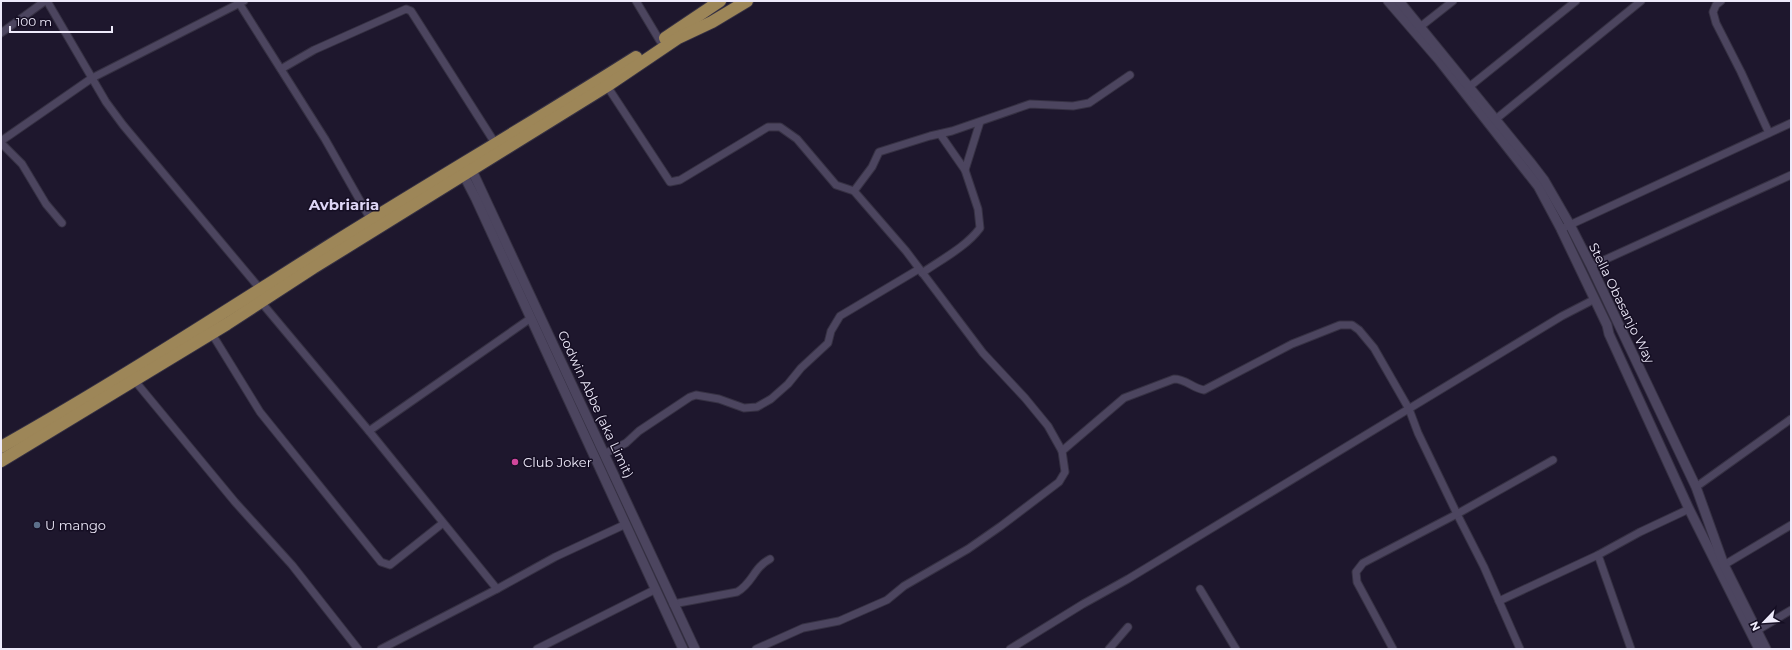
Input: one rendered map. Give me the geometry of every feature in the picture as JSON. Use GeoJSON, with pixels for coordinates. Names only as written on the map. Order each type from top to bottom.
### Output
{"type":"FeatureCollection","features":[{"type":"Feature","properties":{"kind":"highway"},"geometry":{"type":"LineString","coordinates":[[1,447],[261,296],[313,268],[465,167],[495,143],[532,122],[720,1]]}},
{"type":"Feature","properties":{"kind":"highway"},"geometry":{"type":"LineString","coordinates":[[1,461],[85,409],[135,381],[212,334],[261,296],[371,220],[607,86],[678,38],[712,22],[747,1]]}},
{"type":"Feature","properties":{"kind":"street"},"geometry":{"type":"LineString","coordinates":[[1,33],[46,1],[106,102],[123,125],[370,431],[442,523],[497,589]]}},
{"type":"Feature","properties":{"kind":"street"},"geometry":{"type":"LineString","coordinates":[[636,1],[660,41]]}},
{"type":"Feature","properties":{"kind":"street"},"geometry":{"type":"LineString","coordinates":[[1388,1],[1438,60],[1538,186],[1561,229],[1594,299],[1689,509],[1759,649]]}},
{"type":"Feature","properties":{"kind":"street"},"geometry":{"type":"LineString","coordinates":[[1420,26],[1453,1]]}},
{"type":"Feature","properties":{"kind":"street"},"geometry":{"type":"LineString","coordinates":[[1469,87],[1576,1]]}},
{"type":"Feature","properties":{"kind":"street"},"geometry":{"type":"LineString","coordinates":[[1496,120],[1641,1]]}},
{"type":"Feature","properties":{"kind":"street"},"geometry":{"type":"LineString","coordinates":[[1721,1],[1716,5],[1713,12],[1716,23],[1741,72],[1769,133]]}},
{"type":"Feature","properties":{"kind":"street"},"geometry":{"type":"LineString","coordinates":[[62,223],[46,204],[22,164],[1,142],[92,78],[241,2],[298,98],[325,139],[371,220]]}},
{"type":"Feature","properties":{"kind":"street","name":"Stella Obasanjo Way"},"geometry":{"type":"LineString","coordinates":[[1404,3],[1420,26],[1544,180],[1570,225],[1696,487],[1724,565],[1758,630],[1766,649]]}},
{"type":"Feature","properties":{"kind":"street"},"geometry":{"type":"LineString","coordinates":[[281,69],[314,50],[406,9],[411,11],[495,143]]}},
{"type":"Feature","properties":{"kind":"street"},"geometry":{"type":"LineString","coordinates":[[854,191],[872,167],[879,152],[980,122],[1030,104],[1073,106],[1089,103],[1130,75]]}},
{"type":"Feature","properties":{"kind":"street"},"geometry":{"type":"LineString","coordinates":[[607,86],[670,182],[680,180],[768,127],[780,127],[798,139],[836,185],[854,191],[921,271],[983,353],[1025,398],[1048,426],[1062,451],[1065,472],[1059,482],[968,549],[904,586],[887,600],[839,621],[803,628],[756,649]]}},
{"type":"Feature","properties":{"kind":"street"},"geometry":{"type":"LineString","coordinates":[[965,170],[980,122]]}},
{"type":"Feature","properties":{"kind":"street"},"geometry":{"type":"LineString","coordinates":[[1561,229],[1791,123]]}},
{"type":"Feature","properties":{"kind":"street"},"geometry":{"type":"LineString","coordinates":[[604,454],[626,443],[639,431],[690,397],[696,395],[719,399],[744,408],[757,407],[771,399],[788,384],[801,368],[828,343],[831,331],[840,316],[921,271],[974,237],[980,228],[978,209],[965,170],[940,134]]}},
{"type":"Feature","properties":{"kind":"street","name":"Godwin Abbe (aka Limit)"},"geometry":{"type":"LineString","coordinates":[[465,167],[531,318],[683,649]]}},
{"type":"Feature","properties":{"kind":"street","name":"Godwin Abbe (aka Limit)"},"geometry":{"type":"LineString","coordinates":[[465,167],[483,196],[538,310],[695,649]]}},
{"type":"Feature","properties":{"kind":"street"},"geometry":{"type":"LineString","coordinates":[[1591,266],[1791,175]]}},
{"type":"Feature","properties":{"kind":"street"},"geometry":{"type":"LineString","coordinates":[[1010,649],[1082,604],[1128,579],[1562,316],[1594,299]]}},
{"type":"Feature","properties":{"kind":"street"},"geometry":{"type":"LineString","coordinates":[[370,431],[531,318]]}},
{"type":"Feature","properties":{"kind":"street"},"geometry":{"type":"LineString","coordinates":[[1062,451],[1124,398],[1174,380],[1181,380],[1197,389],[1204,390],[1292,344],[1340,325],[1352,325],[1359,330],[1374,348],[1409,409],[1418,433],[1500,601],[1520,649]]}},
{"type":"Feature","properties":{"kind":"street"},"geometry":{"type":"LineString","coordinates":[[212,334],[260,412],[381,562],[390,565],[442,523]]}},
{"type":"Feature","properties":{"kind":"street"},"geometry":{"type":"LineString","coordinates":[[135,381],[235,502],[292,565],[358,649]]}},
{"type":"Feature","properties":{"kind":"street"},"geometry":{"type":"LineString","coordinates":[[1696,487],[1791,418]]}},
{"type":"Feature","properties":{"kind":"street"},"geometry":{"type":"LineString","coordinates":[[1393,649],[1357,582],[1356,572],[1363,563],[1457,514],[1553,460]]}},
{"type":"Feature","properties":{"kind":"street"},"geometry":{"type":"LineString","coordinates":[[1500,601],[1598,555],[1640,532],[1689,509]]}},
{"type":"Feature","properties":{"kind":"street"},"geometry":{"type":"LineString","coordinates":[[381,649],[555,557],[626,524]]}},
{"type":"Feature","properties":{"kind":"street"},"geometry":{"type":"LineString","coordinates":[[1724,565],[1791,525]]}},
{"type":"Feature","properties":{"kind":"street"},"geometry":{"type":"LineString","coordinates":[[1598,555],[1631,649]]}},
{"type":"Feature","properties":{"kind":"street"},"geometry":{"type":"LineString","coordinates":[[673,604],[737,592],[746,587],[762,563],[770,559]]}},
{"type":"Feature","properties":{"kind":"street"},"geometry":{"type":"LineString","coordinates":[[537,649],[656,589]]}},
{"type":"Feature","properties":{"kind":"street"},"geometry":{"type":"LineString","coordinates":[[1200,589],[1236,649]]}},
{"type":"Feature","properties":{"kind":"street"},"geometry":{"type":"LineString","coordinates":[[1758,630],[1791,610]]}},
{"type":"Feature","properties":{"kind":"street"},"geometry":{"type":"LineString","coordinates":[[1109,649],[1128,627]]}},
{"type":"Feature","properties":{"kind":"place","name":"Club Joker"},"geometry":{"type":"Point","coordinates":[515,462]}},
{"type":"Feature","properties":{"kind":"place","name":"U mango"},"geometry":{"type":"Point","coordinates":[37,525]}},
{"type":"Feature","properties":{"kind":"district","name":"Avbriaria"},"geometry":{"type":"Point","coordinates":[344,204]}}]}
